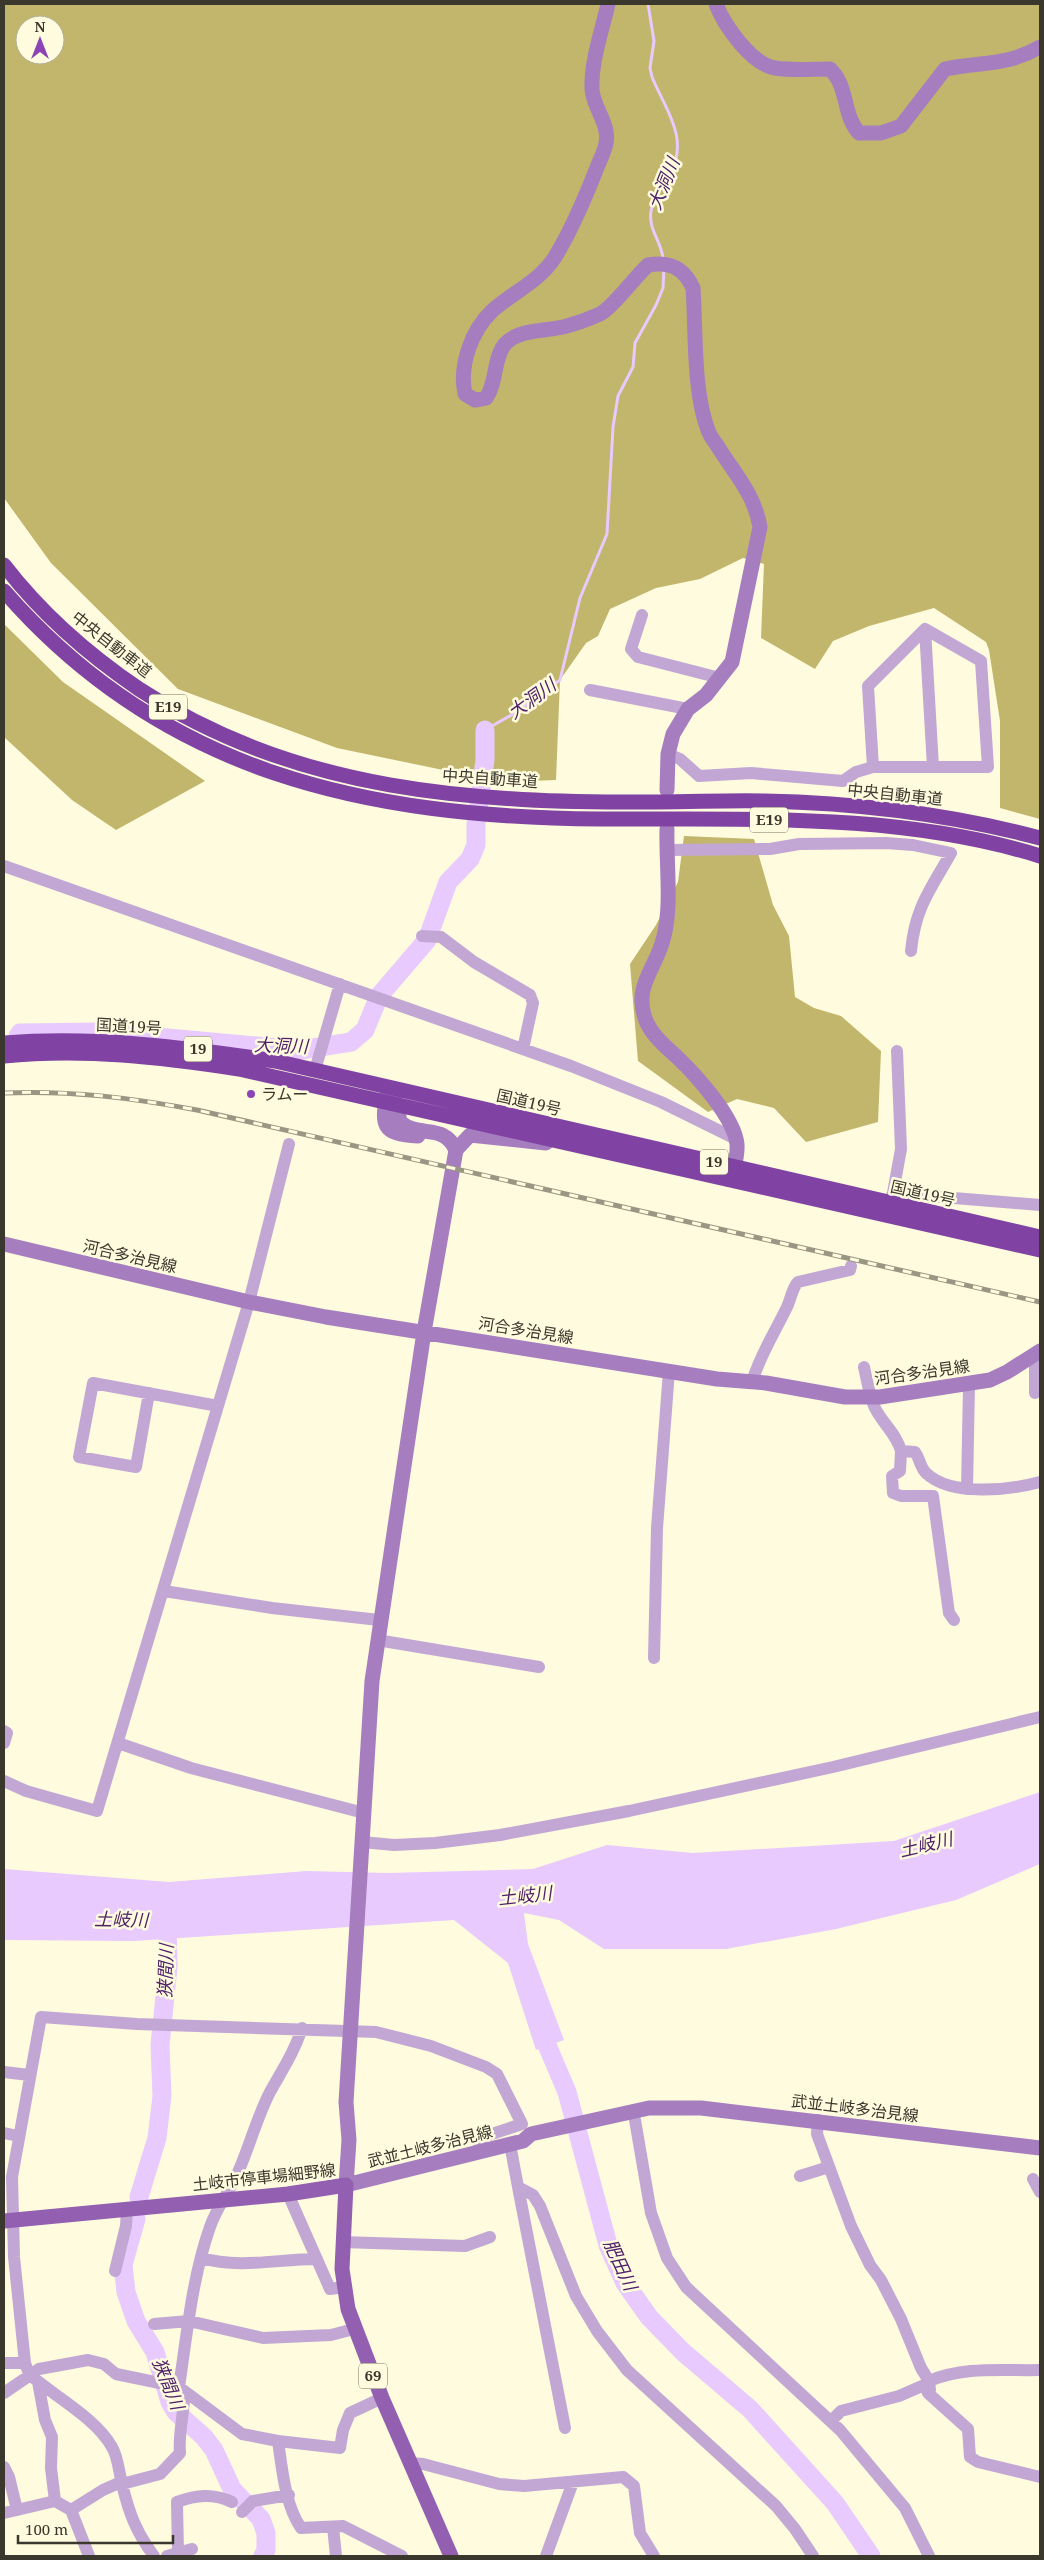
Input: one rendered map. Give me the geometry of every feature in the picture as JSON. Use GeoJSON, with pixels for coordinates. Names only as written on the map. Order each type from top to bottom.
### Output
{"type":"FeatureCollection","features":[{"type":"Feature","properties":{"kind":"highway","name":"中央自動車道"},"geometry":{"type":"LineString","coordinates":[[4,565],[61,627],[123,678],[158,701],[196,723],[238,742],[332,774],[372,783],[456,795],[628,802],[764,801],[872,807],[977,822],[1040,838]]}},
{"type":"Feature","properties":{"kind":"highway","name":"中央自動車道"},"geometry":{"type":"LineString","coordinates":[[4,591],[50,640],[82,668],[127,701],[189,739],[232,758],[328,790],[420,807],[494,814],[597,819],[853,823],[912,829],[971,839],[1040,856]]}},
{"type":"Feature","properties":{"kind":"highway","name":"国道19号"},"geometry":{"type":"LineString","coordinates":[[4,1043],[63,1040],[156,1044],[275,1061],[388,1086],[733,1174]]}},
{"type":"Feature","properties":{"kind":"highway","name":"国道19号"},"geometry":{"type":"LineString","coordinates":[[4,1056],[94,1053],[166,1059],[239,1069],[565,1144],[889,1204],[1040,1238]]}},
{"type":"Feature","properties":{"kind":"highway","name":"国道19号"},"geometry":{"type":"LineString","coordinates":[[889,1204],[1040,1250]]}},
{"type":"Feature","properties":{"kind":"main road","name":"土岐市停車場細野線"},"geometry":{"type":"LineString","coordinates":[[8,2220],[288,2194],[346,2185],[342,2242],[344,2287],[354,2329],[451,2556]]}},
{"type":"Feature","properties":{"kind":"street"},"geometry":{"type":"LineString","coordinates":[[608,4],[592,74],[592,92],[605,128],[606,143],[590,186],[548,268],[492,311],[475,334],[463,372],[463,384],[465,394],[475,400],[486,398],[492,390],[499,358],[505,344],[518,336],[538,330],[564,327],[600,314],[648,264],[675,265],[688,277],[693,288],[699,398],[704,419],[708,432],[750,493],[757,510],[760,527],[732,662],[720,678],[688,709],[673,734],[668,754],[668,790]]}},
{"type":"Feature","properties":{"kind":"street"},"geometry":{"type":"LineString","coordinates":[[716,4],[721,18],[731,32],[761,62],[774,68],[830,69],[843,87],[850,123],[859,134],[868,135],[901,126],[945,69],[994,64],[1020,58],[1040,47]]}},
{"type":"Feature","properties":{"kind":"street"},"geometry":{"type":"LineString","coordinates":[[642,615],[631,649],[638,657],[720,678]]}},
{"type":"Feature","properties":{"kind":"street"},"geometry":{"type":"LineString","coordinates":[[668,754],[680,759],[699,776],[752,773],[843,781],[856,772],[873,767],[988,767],[981,661],[925,629]]}},
{"type":"Feature","properties":{"kind":"street"},"geometry":{"type":"LineString","coordinates":[[925,629],[933,767]]}},
{"type":"Feature","properties":{"kind":"street"},"geometry":{"type":"LineString","coordinates":[[873,767],[868,686],[925,629]]}},
{"type":"Feature","properties":{"kind":"street"},"geometry":{"type":"LineString","coordinates":[[590,690],[688,709]]}},
{"type":"Feature","properties":{"kind":"street"},"geometry":{"type":"LineString","coordinates":[[667,830],[664,936],[645,980],[642,994],[642,1010],[648,1025],[656,1037],[686,1066],[716,1101],[736,1139],[733,1174]]}},
{"type":"Feature","properties":{"kind":"street"},"geometry":{"type":"LineString","coordinates":[[666,850],[770,849],[799,844],[886,843],[913,845],[950,854],[920,907],[913,925],[911,951]]}},
{"type":"Feature","properties":{"kind":"street"},"geometry":{"type":"LineString","coordinates":[[4,866],[523,1049],[660,1102],[736,1139]]}},
{"type":"Feature","properties":{"kind":"street"},"geometry":{"type":"LineString","coordinates":[[428,936],[441,937],[474,962],[530,995],[534,1003],[523,1049]]}},
{"type":"Feature","properties":{"kind":"street"},"geometry":{"type":"LineString","coordinates":[[315,1070],[340,984]]}},
{"type":"Feature","properties":{"kind":"street"},"geometry":{"type":"LineString","coordinates":[[897,1051],[902,1149],[889,1204],[1040,1205]]}},
{"type":"Feature","properties":{"kind":"street"},"geometry":{"type":"LineString","coordinates":[[388,1086],[391,1104],[400,1122],[405,1127],[419,1131],[438,1132],[448,1137],[456,1150]]}},
{"type":"Feature","properties":{"kind":"street"},"geometry":{"type":"LineString","coordinates":[[391,1104],[384,1122],[388,1130],[395,1134],[422,1136],[443,1142],[448,1147],[452,1168]]}},
{"type":"Feature","properties":{"kind":"street"},"geometry":{"type":"LineString","coordinates":[[346,2185],[348,2140],[346,2102],[368,1722],[379,1620],[452,1168],[456,1150],[470,1135],[477,1134],[504,1139],[565,1144]]}},
{"type":"Feature","properties":{"kind":"street"},"geometry":{"type":"LineString","coordinates":[[4,1781],[26,1791],[97,1812],[164,1591],[248,1302],[289,1144]]}},
{"type":"Feature","properties":{"kind":"street","name":"河合多治見線"},"geometry":{"type":"LineString","coordinates":[[4,1244],[248,1302],[669,1371],[845,1397],[871,1397],[968,1385],[990,1380],[1036,1353]]}},
{"type":"Feature","properties":{"kind":"street"},"geometry":{"type":"LineString","coordinates":[[752,1382],[757,1365],[788,1304],[795,1285],[798,1282],[850,1270],[851,1266]]}},
{"type":"Feature","properties":{"kind":"street"},"geometry":{"type":"LineString","coordinates":[[1034,1393],[1036,1353]]}},
{"type":"Feature","properties":{"kind":"street"},"geometry":{"type":"LineString","coordinates":[[864,1367],[871,1397],[885,1426],[899,1444],[901,1451],[900,1471],[892,1476],[893,1493],[900,1496],[933,1496],[949,1613],[954,1620]]}},
{"type":"Feature","properties":{"kind":"street"},"geometry":{"type":"LineString","coordinates":[[654,1658],[657,1528],[669,1371]]}},
{"type":"Feature","properties":{"kind":"street"},"geometry":{"type":"LineString","coordinates":[[149,1393],[136,1467],[79,1457],[93,1383],[149,1393],[218,1406]]}},
{"type":"Feature","properties":{"kind":"street"},"geometry":{"type":"LineString","coordinates":[[967,1489],[968,1385]]}},
{"type":"Feature","properties":{"kind":"street"},"geometry":{"type":"LineString","coordinates":[[901,1451],[916,1452],[924,1471],[929,1475],[967,1489],[1040,1482]]}},
{"type":"Feature","properties":{"kind":"street"},"geometry":{"type":"LineString","coordinates":[[164,1591],[272,1608],[379,1620]]}},
{"type":"Feature","properties":{"kind":"street"},"geometry":{"type":"LineString","coordinates":[[377,1640],[538,1667]]}},
{"type":"Feature","properties":{"kind":"street"},"geometry":{"type":"LineString","coordinates":[[362,1850],[394,1845],[435,1843],[500,1835],[620,1813],[833,1768],[1040,1716]]}},
{"type":"Feature","properties":{"kind":"street"},"geometry":{"type":"LineString","coordinates":[[4,1731],[8,1733],[4,1743]]}},
{"type":"Feature","properties":{"kind":"street"},"geometry":{"type":"LineString","coordinates":[[118,1743],[191,1768],[364,1813]]}},
{"type":"Feature","properties":{"kind":"street"},"geometry":{"type":"LineString","coordinates":[[55,2501],[51,2468],[52,2437],[30,2373],[8,2220],[18,2136],[40,2017],[137,2024],[351,2030],[376,2032],[431,2046],[486,2067],[496,2074],[522,2124],[486,2136],[479,2142],[480,2150]]}},
{"type":"Feature","properties":{"kind":"street"},"geometry":{"type":"LineString","coordinates":[[70,2510],[103,2490],[121,2483],[160,2474],[180,2453],[178,2438],[184,2411],[174,2387],[201,2258],[221,2200],[238,2172],[269,2094],[295,2051],[302,2028]]}},
{"type":"Feature","properties":{"kind":"street"},"geometry":{"type":"LineString","coordinates":[[4,2072],[29,2075]]}},
{"type":"Feature","properties":{"kind":"street","name":"武並土岐多治見線"},"geometry":{"type":"LineString","coordinates":[[346,2185],[480,2150],[629,2118],[649,2108],[715,2108],[1040,2148]]}},
{"type":"Feature","properties":{"kind":"street"},"geometry":{"type":"LineString","coordinates":[[629,2118],[651,2213],[667,2258],[686,2286],[830,2421],[905,2508],[928,2556]]}},
{"type":"Feature","properties":{"kind":"street"},"geometry":{"type":"LineString","coordinates":[[818,2120],[817,2134],[851,2226],[870,2266],[881,2280],[901,2319],[921,2368],[929,2382],[930,2390],[928,2392],[968,2430],[970,2457],[978,2462],[1014,2469],[1040,2477]]}},
{"type":"Feature","properties":{"kind":"street"},"geometry":{"type":"LineString","coordinates":[[4,2133],[18,2136]]}},
{"type":"Feature","properties":{"kind":"street"},"geometry":{"type":"LineString","coordinates":[[524,2141],[518,2187],[565,2428]]}},
{"type":"Feature","properties":{"kind":"street"},"geometry":{"type":"LineString","coordinates":[[800,2176],[828,2167]]}},
{"type":"Feature","properties":{"kind":"street"},"geometry":{"type":"LineString","coordinates":[[1033,2179],[1040,2192]]}},
{"type":"Feature","properties":{"kind":"street"},"geometry":{"type":"LineString","coordinates":[[518,2187],[533,2194],[540,2206],[576,2296],[597,2331],[621,2363],[776,2506],[795,2528],[813,2556]]}},
{"type":"Feature","properties":{"kind":"street"},"geometry":{"type":"LineString","coordinates":[[288,2194],[330,2289],[344,2287]]}},
{"type":"Feature","properties":{"kind":"street"},"geometry":{"type":"LineString","coordinates":[[114,2271],[126,2226],[127,2209]]}},
{"type":"Feature","properties":{"kind":"street"},"geometry":{"type":"LineString","coordinates":[[342,2242],[465,2246],[490,2237]]}},
{"type":"Feature","properties":{"kind":"street"},"geometry":{"type":"LineString","coordinates":[[201,2258],[237,2265],[288,2259],[317,2259]]}},
{"type":"Feature","properties":{"kind":"street"},"geometry":{"type":"LineString","coordinates":[[154,2324],[189,2321],[263,2338],[331,2335],[354,2329]]}},
{"type":"Feature","properties":{"kind":"street"},"geometry":{"type":"LineString","coordinates":[[4,2393],[30,2373],[39,2369],[88,2360],[104,2364],[116,2374],[174,2387],[242,2434],[278,2441],[340,2448],[343,2430],[350,2413],[382,2398]]}},
{"type":"Feature","properties":{"kind":"street"},"geometry":{"type":"LineString","coordinates":[[4,2363],[30,2373],[92,2423],[106,2437],[114,2449],[121,2483],[138,2533],[154,2556]]}},
{"type":"Feature","properties":{"kind":"street"},"geometry":{"type":"LineString","coordinates":[[830,2421],[841,2411],[899,2396],[948,2373],[966,2370],[1040,2370]]}},
{"type":"Feature","properties":{"kind":"street"},"geometry":{"type":"LineString","coordinates":[[278,2441],[288,2494],[296,2522],[301,2528],[343,2526],[402,2556]]}},
{"type":"Feature","properties":{"kind":"street"},"geometry":{"type":"LineString","coordinates":[[410,2463],[424,2464],[499,2484],[524,2486],[613,2476],[623,2477],[630,2480],[636,2497],[640,2533],[654,2556]]}},
{"type":"Feature","properties":{"kind":"street"},"geometry":{"type":"LineString","coordinates":[[4,2466],[9,2477],[17,2510]]}},
{"type":"Feature","properties":{"kind":"street"},"geometry":{"type":"LineString","coordinates":[[546,2556],[573,2482]]}},
{"type":"Feature","properties":{"kind":"street"},"geometry":{"type":"LineString","coordinates":[[242,2512],[253,2501],[288,2494]]}},
{"type":"Feature","properties":{"kind":"street"},"geometry":{"type":"LineString","coordinates":[[192,2549],[172,2555],[177,2502],[194,2496],[219,2496],[232,2502]]}},
{"type":"Feature","properties":{"kind":"street"},"geometry":{"type":"LineString","coordinates":[[4,2514],[55,2501],[70,2510],[89,2556]]}},
{"type":"Feature","properties":{"kind":"street"},"geometry":{"type":"LineString","coordinates":[[333,2527],[336,2556]]}},
{"type":"Feature","properties":{"kind":"shaded area"},"geometry":{"type":"Polygon","coordinates":[[[4,4],[1040,4],[1040,819],[1000,808],[1000,721],[989,650],[986,642],[934,608],[869,626],[833,641],[815,669],[761,638],[764,564],[743,558],[700,579],[656,588],[610,609],[598,636],[586,643],[560,680],[556,780],[501,782],[337,748],[178,689],[51,563],[4,498],[4,4]]]}},
{"type":"Feature","properties":{"kind":"shaded area"},"geometry":{"type":"Polygon","coordinates":[[[4,624],[63,682],[205,781],[116,830],[72,800],[4,737],[4,624]]]}},
{"type":"Feature","properties":{"kind":"shaded area"},"geometry":{"type":"Polygon","coordinates":[[[684,836],[754,839],[773,905],[789,936],[795,997],[814,1008],[841,1016],[881,1051],[878,1122],[806,1142],[774,1108],[737,1099],[708,1112],[638,1061],[630,964],[656,925],[678,882],[684,836]]]}},
{"type":"Feature","properties":{"kind":"water","name":"土岐川"},"geometry":{"type":"Polygon","coordinates":[[[1040,1792],[1040,1864],[956,1900],[836,1929],[726,1949],[604,1949],[559,1920],[524,1913],[528,1944],[564,2040],[536,2050],[508,1963],[454,1920],[134,1941],[4,1940],[4,1869],[169,1882],[306,1871],[388,1873],[533,1869],[607,1845],[693,1853],[894,1841],[1040,1792]]]}},
{"type":"Feature","properties":{"kind":"waterway","name":"大洞川"},"geometry":{"type":"LineString","coordinates":[[648,4],[654,41],[650,68],[677,136],[676,161],[656,196],[651,211],[651,224],[663,259]]}},
{"type":"Feature","properties":{"kind":"waterway","name":"大洞川"},"geometry":{"type":"LineString","coordinates":[[485,730],[515,713],[560,680],[580,598],[607,534],[613,427],[618,396],[633,367],[635,343],[663,288],[664,268]]}},
{"type":"Feature","properties":{"kind":"waterway","name":"大洞川"},"geometry":{"type":"LineString","coordinates":[[18,1036],[20,1033],[102,1032],[301,1050],[351,1042],[365,1030],[379,996],[427,940],[448,882],[470,859],[476,845],[476,824],[485,760],[485,730]]}},
{"type":"Feature","properties":{"kind":"waterway","name":"狭間川"},"geometry":{"type":"LineString","coordinates":[[139,2197],[157,2138],[162,2096],[160,2045],[168,1967],[167,1922]]}},
{"type":"Feature","properties":{"kind":"waterway","name":"肥田川"},"geometry":{"type":"LineString","coordinates":[[538,2024],[567,2092],[608,2245],[625,2283],[649,2317],[683,2352],[750,2409],[835,2503],[871,2556]]}},
{"type":"Feature","properties":{"kind":"waterway","name":"狭間川"},"geometry":{"type":"LineString","coordinates":[[136,2219],[123,2265],[126,2292],[136,2321],[155,2352],[170,2402],[176,2412],[204,2437],[214,2450],[232,2489],[261,2519],[266,2533],[266,2550],[263,2556]]}},
{"type":"Feature","properties":{"kind":"railway"},"geometry":{"type":"LineString","coordinates":[[4,1093],[29,1092],[101,1096],[197,1110],[1040,1302]]}},
{"type":"Feature","properties":{"kind":"place","name":"ラムー"},"geometry":{"type":"Point","coordinates":[251,1094]}}]}
